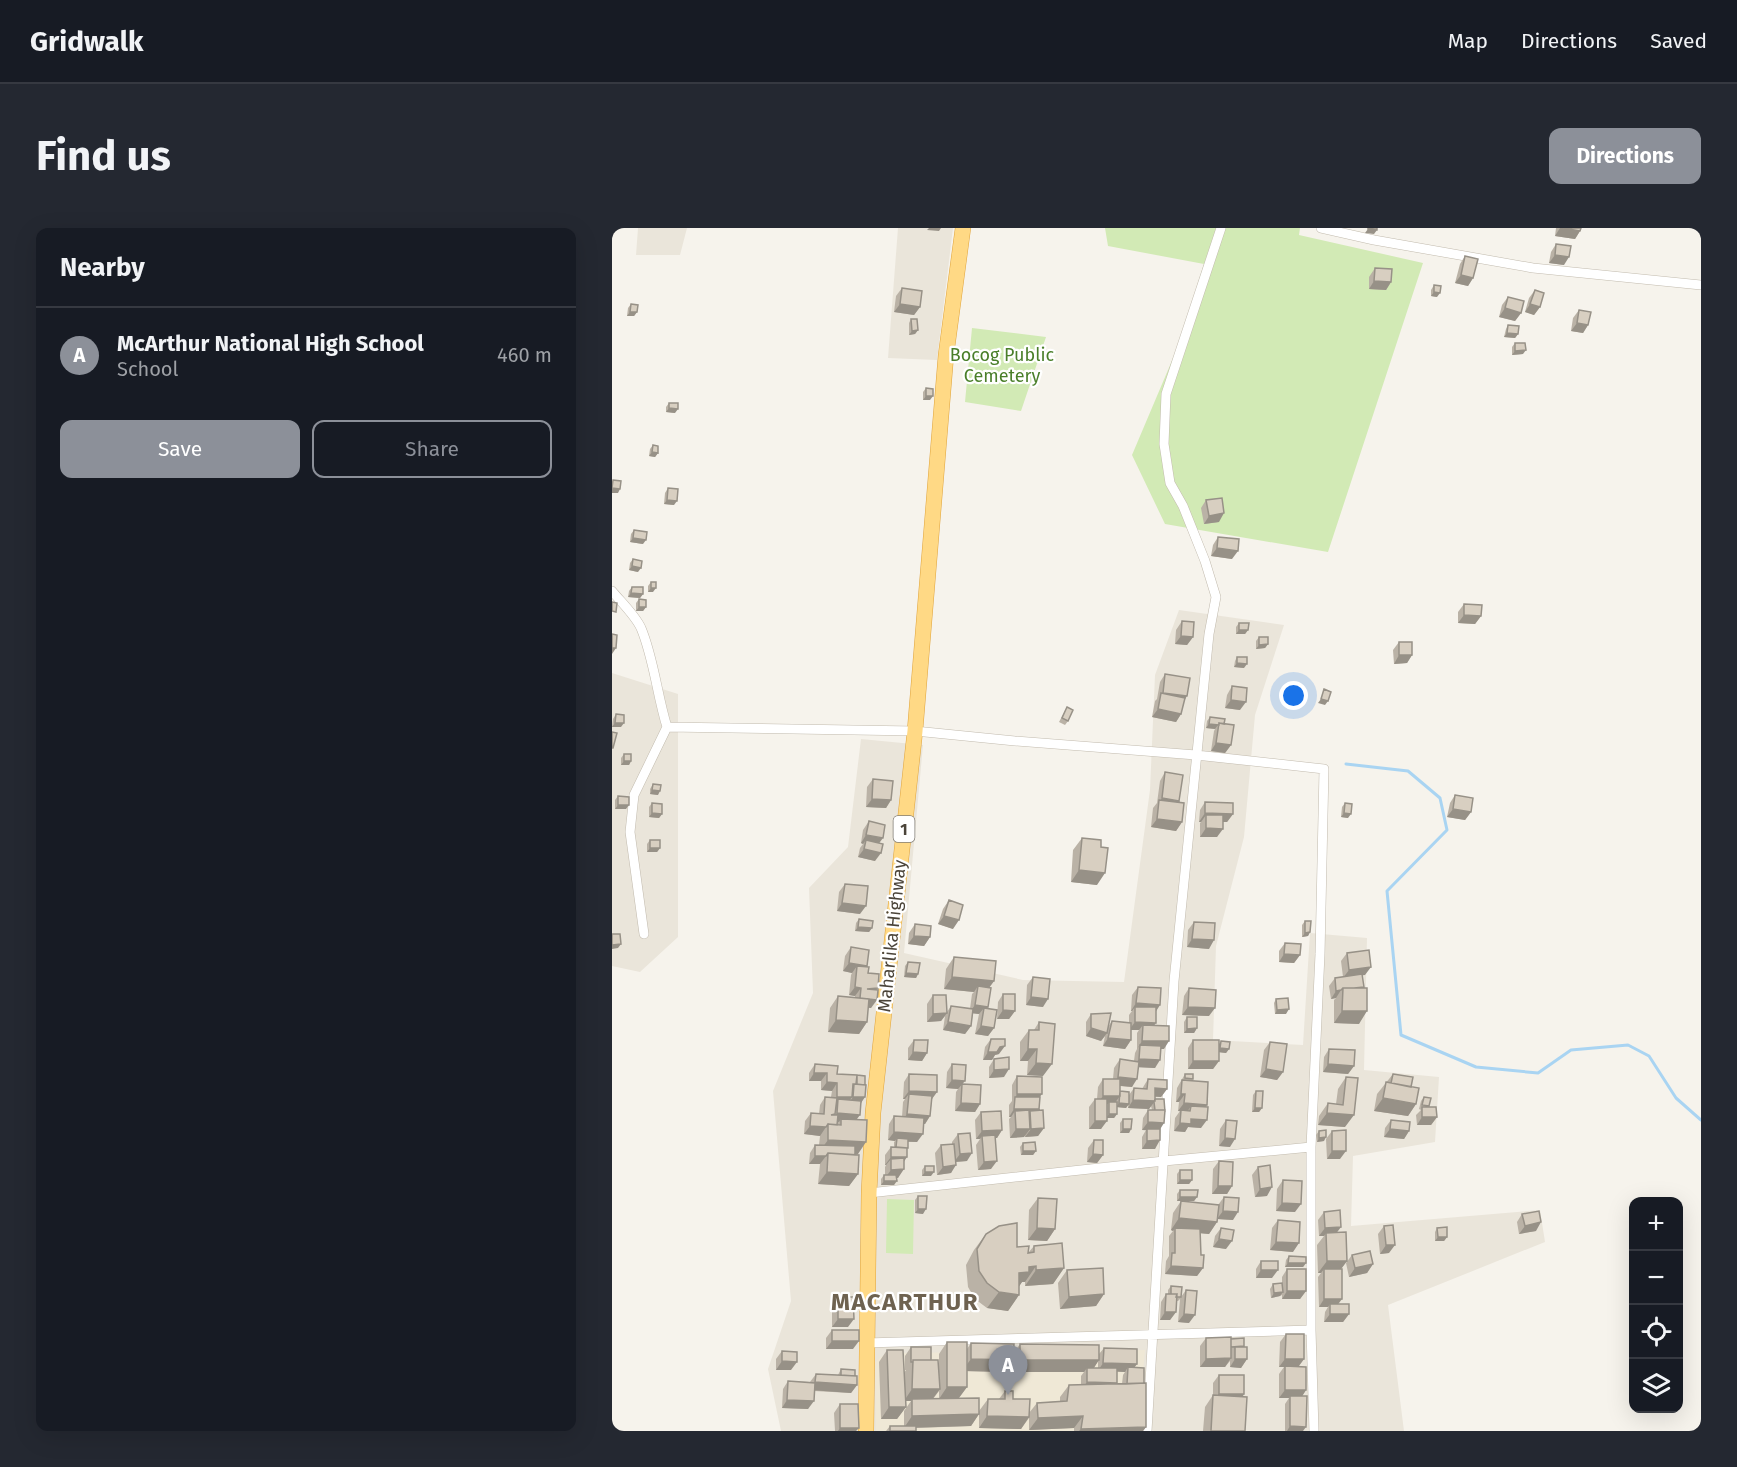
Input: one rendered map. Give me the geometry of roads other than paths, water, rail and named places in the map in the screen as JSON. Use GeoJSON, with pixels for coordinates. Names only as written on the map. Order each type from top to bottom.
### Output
{"type":"FeatureCollection","features":[{"type":"Feature","properties":{"kind":"highway","name":"Maharlika Highway"},"geometry":{"type":"LineString","coordinates":[[866,1431],[869,1193],[873,1113],[915,731],[946,355],[963,228]]}},
{"type":"Feature","properties":{"kind":"street"},"geometry":{"type":"LineString","coordinates":[[1146,1431],[1174,981],[1196,755],[1215,597],[1201,550],[1183,506],[1170,483],[1164,444],[1166,394],[1221,228]]}},
{"type":"Feature","properties":{"kind":"street"},"geometry":{"type":"LineString","coordinates":[[1322,228],[1374,240],[1533,268],[1701,285]]}},
{"type":"Feature","properties":{"kind":"street"},"geometry":{"type":"LineString","coordinates":[[612,591],[640,626],[667,727],[634,795],[630,832],[644,934]]}},
{"type":"Feature","properties":{"kind":"street"},"geometry":{"type":"LineString","coordinates":[[667,727],[915,731],[1196,755],[1324,769],[1320,954],[1311,1147],[1311,1330],[1314,1431]]}},
{"type":"Feature","properties":{"kind":"street"},"geometry":{"type":"LineString","coordinates":[[869,1193],[1311,1147]]}},
{"type":"Feature","properties":{"kind":"street"},"geometry":{"type":"LineString","coordinates":[[866,1342],[1311,1330]]}},
{"type":"Feature","properties":{"kind":"waterway"},"geometry":{"type":"LineString","coordinates":[[1346,764],[1408,771],[1440,798],[1447,830],[1387,891],[1401,1035],[1476,1067],[1538,1073],[1571,1050],[1628,1045],[1649,1056],[1676,1098],[1701,1120]]}},
{"type":"Feature","properties":{"kind":"place","name":"McArthur National High School"},"geometry":{"type":"Point","coordinates":[1008,1395]}},
{"type":"Feature","properties":{"kind":"district","name":"MACARTHUR"},"geometry":{"type":"Point","coordinates":[905,1302]}},
{"type":"Feature","properties":{"kind":"park label","name":"Bocog Public Cemetery"},"geometry":{"type":"Point","coordinates":[1002,365]}}]}
